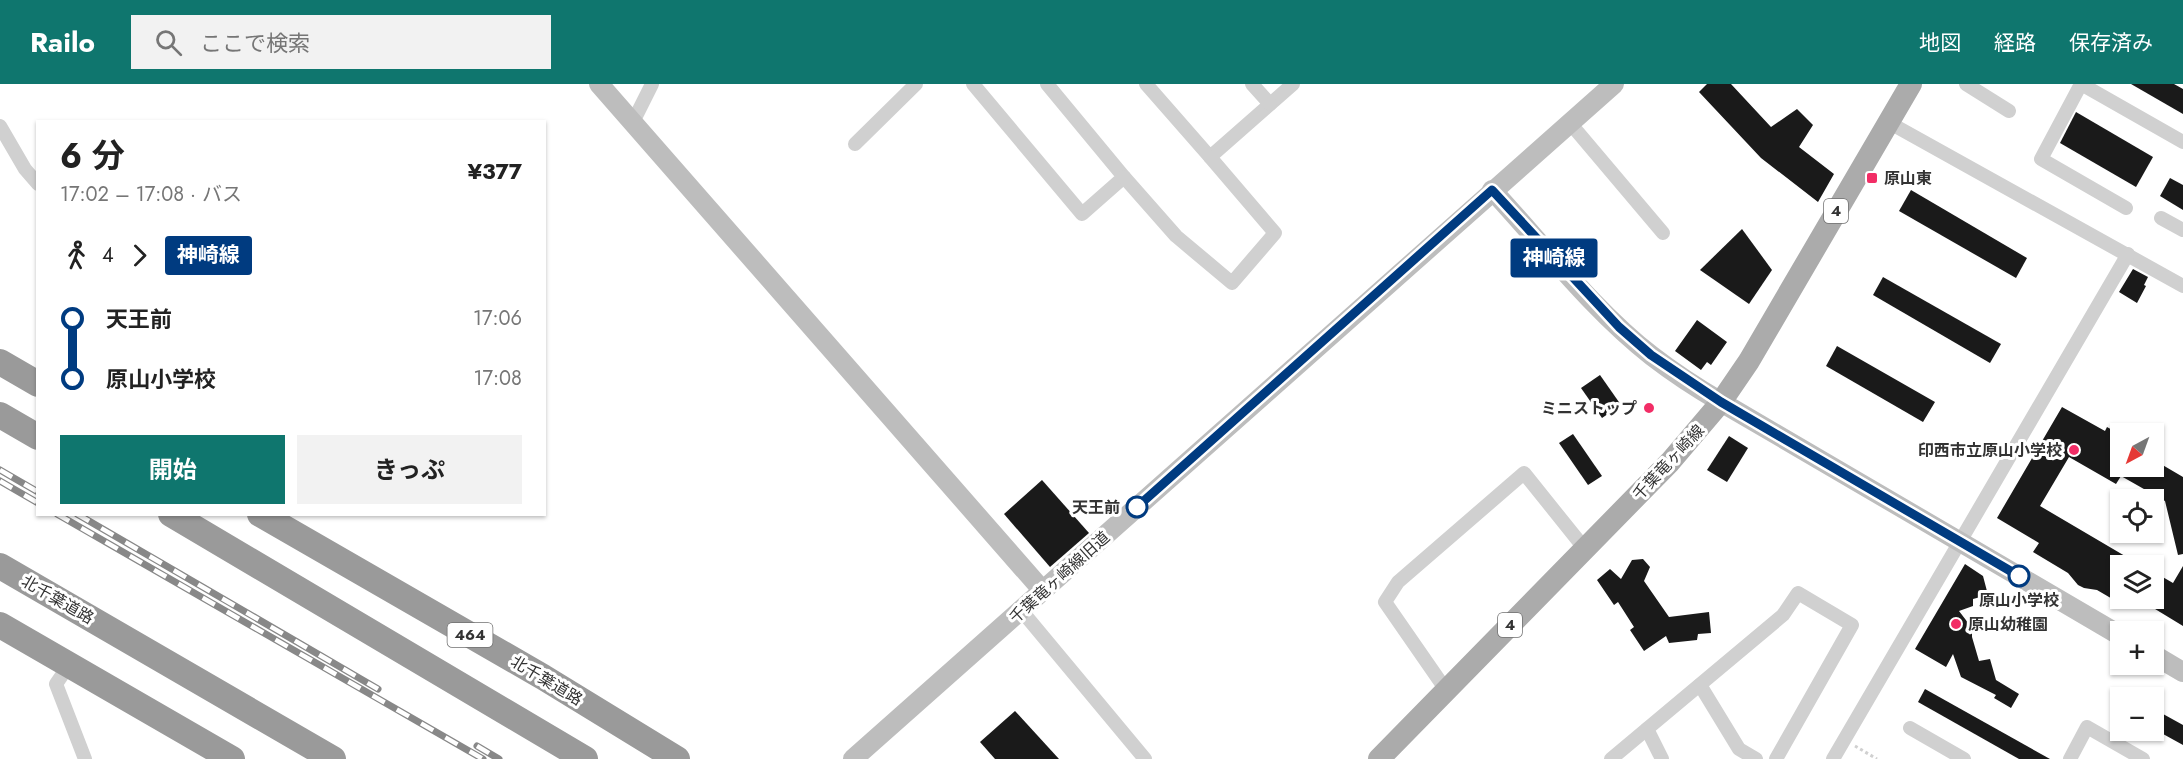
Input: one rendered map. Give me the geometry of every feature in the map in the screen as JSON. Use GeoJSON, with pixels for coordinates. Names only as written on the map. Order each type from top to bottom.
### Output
{"type":"FeatureCollection","features":[{"type":"Feature","properties":{"kind":"highway"},"geometry":{"type":"LineString","coordinates":[[0,362],[36,383]]}},
{"type":"Feature","properties":{"kind":"highway"},"geometry":{"type":"LineString","coordinates":[[0,415],[36,436]]}},
{"type":"Feature","properties":{"kind":"highway"},"geometry":{"type":"LineString","coordinates":[[174,516],[585,759]]}},
{"type":"Feature","properties":{"kind":"highway","name":"北千葉道路"},"geometry":{"type":"LineString","coordinates":[[263,516],[543,677],[677,759]]}},
{"type":"Feature","properties":{"kind":"highway","name":"北千葉道路"},"geometry":{"type":"LineString","coordinates":[[0,566],[333,759]]}},
{"type":"Feature","properties":{"kind":"highway"},"geometry":{"type":"LineString","coordinates":[[0,625],[232,759]]}},
{"type":"Feature","properties":{"kind":"main road","name":"千葉竜ヶ崎線"},"geometry":{"type":"LineString","coordinates":[[1379,759],[1670,462],[1721,402],[1749,361],[1911,84]]}},
{"type":"Feature","properties":{"kind":"street"},"geometry":{"type":"LineString","coordinates":[[599,84],[1043,591]]}},
{"type":"Feature","properties":{"kind":"street"},"geometry":{"type":"LineString","coordinates":[[633,122],[652,84]]}},
{"type":"Feature","properties":{"kind":"street"},"geometry":{"type":"LineString","coordinates":[[855,144],[916,84]]}},
{"type":"Feature","properties":{"kind":"street"},"geometry":{"type":"LineString","coordinates":[[973,84],[1082,214],[1124,177]]}},
{"type":"Feature","properties":{"kind":"street"},"geometry":{"type":"LineString","coordinates":[[1047,84],[1176,236],[1232,283],[1275,233],[1146,84]]}},
{"type":"Feature","properties":{"kind":"street"},"geometry":{"type":"LineString","coordinates":[[1252,84],[1270,104]]}},
{"type":"Feature","properties":{"kind":"street"},"geometry":{"type":"LineString","coordinates":[[1209,157],[1293,84]]}},
{"type":"Feature","properties":{"kind":"street","name":"千葉竜ヶ崎線旧道"},"geometry":{"type":"LineString","coordinates":[[853,759],[1614,84]]}},
{"type":"Feature","properties":{"kind":"street"},"geometry":{"type":"LineString","coordinates":[[1966,84],[2009,111]]}},
{"type":"Feature","properties":{"kind":"street"},"geometry":{"type":"LineString","coordinates":[[2126,208],[2041,159],[2081,84],[2183,142]]}},
{"type":"Feature","properties":{"kind":"street"},"geometry":{"type":"LineString","coordinates":[[1888,122],[2183,286]]}},
{"type":"Feature","properties":{"kind":"street"},"geometry":{"type":"LineString","coordinates":[[1570,123],[1663,233]]}},
{"type":"Feature","properties":{"kind":"street"},"geometry":{"type":"LineString","coordinates":[[0,126],[25,169],[36,182]]}},
{"type":"Feature","properties":{"kind":"street"},"geometry":{"type":"LineString","coordinates":[[1492,190],[1619,327],[1651,355],[1721,402],[2110,630]]}},
{"type":"Feature","properties":{"kind":"street"},"geometry":{"type":"LineString","coordinates":[[2161,218],[2183,230]]}},
{"type":"Feature","properties":{"kind":"street"},"geometry":{"type":"LineString","coordinates":[[1833,759],[2128,254]]}},
{"type":"Feature","properties":{"kind":"street"},"geometry":{"type":"LineString","coordinates":[[1446,690],[1385,602],[1398,582],[1524,473],[1585,549]]}},
{"type":"Feature","properties":{"kind":"street"},"geometry":{"type":"LineString","coordinates":[[1611,759],[1783,615],[1798,593],[1852,625],[1776,759]]}},
{"type":"Feature","properties":{"kind":"street"},"geometry":{"type":"LineString","coordinates":[[1021,610],[1146,759]]}},
{"type":"Feature","properties":{"kind":"street"},"geometry":{"type":"LineString","coordinates":[[2164,661],[2183,672]]}},
{"type":"Feature","properties":{"kind":"street"},"geometry":{"type":"LineString","coordinates":[[69,665],[56,684],[85,759]]}},
{"type":"Feature","properties":{"kind":"street"},"geometry":{"type":"LineString","coordinates":[[1700,685],[1739,749],[1756,759]]}},
{"type":"Feature","properties":{"kind":"street"},"geometry":{"type":"LineString","coordinates":[[2070,759],[2088,727],[2143,759]]}},
{"type":"Feature","properties":{"kind":"street"},"geometry":{"type":"LineString","coordinates":[[1910,728],[1964,759]]}},
{"type":"Feature","properties":{"kind":"street"},"geometry":{"type":"LineString","coordinates":[[1647,729],[1662,759]]}},
{"type":"Feature","properties":{"kind":"path"},"geometry":{"type":"LineString","coordinates":[[1844,740],[1876,759]]}},
{"type":"Feature","properties":{"kind":"building"},"geometry":{"type":"Polygon","coordinates":[[[1707,84],[1731,84],[1771,127],[1797,109],[1813,125],[1799,147],[1834,174],[1818,202],[1761,158],[1699,92],[1707,84]]]}},
{"type":"Feature","properties":{"kind":"building"},"geometry":{"type":"Polygon","coordinates":[[[2131,84],[2174,84],[2183,89],[2183,114],[2131,84]]]}},
{"type":"Feature","properties":{"kind":"building"},"geometry":{"type":"Polygon","coordinates":[[[2076,112],[2153,157],[2136,187],[2060,143],[2076,112]]]}},
{"type":"Feature","properties":{"kind":"building"},"geometry":{"type":"Polygon","coordinates":[[[2170,178],[2183,185],[2183,210],[2160,196],[2170,178]]]}},
{"type":"Feature","properties":{"kind":"building"},"geometry":{"type":"Polygon","coordinates":[[[1911,190],[2027,258],[2016,278],[1899,211],[1911,190]]]}},
{"type":"Feature","properties":{"kind":"building"},"geometry":{"type":"Polygon","coordinates":[[[1742,229],[1772,270],[1749,304],[1700,270],[1742,229]]]}},
{"type":"Feature","properties":{"kind":"building"},"geometry":{"type":"Polygon","coordinates":[[[2133,269],[2148,277],[2137,303],[2119,292],[2133,269]]]}},
{"type":"Feature","properties":{"kind":"building"},"geometry":{"type":"Polygon","coordinates":[[[1883,277],[2001,344],[1990,363],[1873,295],[1883,277]]]}},
{"type":"Feature","properties":{"kind":"building"},"geometry":{"type":"Polygon","coordinates":[[[1697,320],[1727,342],[1711,365],[1707,362],[1701,370],[1675,351],[1697,320]]]}},
{"type":"Feature","properties":{"kind":"building"},"geometry":{"type":"Polygon","coordinates":[[[1837,346],[1935,402],[1923,422],[1826,366],[1837,346]]]}},
{"type":"Feature","properties":{"kind":"building"},"geometry":{"type":"Polygon","coordinates":[[[1600,375],[1621,405],[1602,418],[1581,388],[1600,375]]]}},
{"type":"Feature","properties":{"kind":"building"},"geometry":{"type":"Polygon","coordinates":[[[2062,407],[2105,431],[2107,427],[2110,429],[2110,477],[2120,477],[2116,484],[2069,457],[2040,506],[2123,555],[2110,555],[2110,598],[2097,590],[2078,585],[2068,573],[2033,552],[2039,543],[1997,518],[2062,407]]]}},
{"type":"Feature","properties":{"kind":"building"},"geometry":{"type":"Polygon","coordinates":[[[1573,434],[1602,476],[1588,485],[1559,443],[1573,434]]]}},
{"type":"Feature","properties":{"kind":"building"},"geometry":{"type":"Polygon","coordinates":[[[1729,436],[1748,448],[1727,482],[1707,470],[1729,436]]]}},
{"type":"Feature","properties":{"kind":"building"},"geometry":{"type":"Polygon","coordinates":[[[2164,466],[2183,477],[2183,554],[2178,555],[2164,500],[2164,489],[2144,489],[2123,477],[2164,477],[2164,466]]]}},
{"type":"Feature","properties":{"kind":"building"},"geometry":{"type":"Polygon","coordinates":[[[1042,480],[1089,533],[1050,567],[1004,514],[1042,480]]]}},
{"type":"Feature","properties":{"kind":"building"},"geometry":{"type":"Polygon","coordinates":[[[1643,559],[1650,567],[1644,581],[1669,617],[1709,612],[1711,633],[1698,634],[1697,640],[1669,643],[1666,636],[1644,651],[1630,630],[1634,627],[1618,602],[1614,605],[1597,580],[1610,569],[1621,579],[1632,560],[1643,559]]]}},
{"type":"Feature","properties":{"kind":"building"},"geometry":{"type":"Polygon","coordinates":[[[1965,564],[1983,576],[1988,595],[1973,599],[1973,606],[1959,611],[1972,628],[1972,637],[1979,661],[1990,659],[1996,680],[2019,694],[2011,708],[1994,698],[1996,695],[1961,677],[1953,654],[1946,667],[1915,649],[1965,564]]]}},
{"type":"Feature","properties":{"kind":"building"},"geometry":{"type":"Polygon","coordinates":[[[2183,566],[2183,626],[2155,609],[2164,609],[2164,578],[2173,583],[2183,566]]]}},
{"type":"Feature","properties":{"kind":"building"},"geometry":{"type":"Polygon","coordinates":[[[1925,689],[2050,759],[2019,759],[1918,702],[1925,689]]]}},
{"type":"Feature","properties":{"kind":"building"},"geometry":{"type":"Polygon","coordinates":[[[1015,711],[1059,759],[995,759],[980,742],[1015,711]]]}},
{"type":"Feature","properties":{"kind":"building"},"geometry":{"type":"Polygon","coordinates":[[[2164,715],[2183,725],[2183,745],[2164,735],[2164,715]]]}},
{"type":"Feature","properties":{"kind":"railway"},"geometry":{"type":"LineString","coordinates":[[0,470],[36,491]]}},
{"type":"Feature","properties":{"kind":"railway"},"geometry":{"type":"LineString","coordinates":[[0,481],[36,502]]}},
{"type":"Feature","properties":{"kind":"railway"},"geometry":{"type":"LineString","coordinates":[[60,516],[483,759]]}},
{"type":"Feature","properties":{"kind":"railway"},"geometry":{"type":"LineString","coordinates":[[80,516],[378,689]]}},
{"type":"Feature","properties":{"kind":"railway"},"geometry":{"type":"LineString","coordinates":[[477,746],[499,759]]}},
{"type":"Feature","properties":{"kind":"bus line","name":"神崎線"},"geometry":{"type":"LineString","coordinates":[[1137,507],[1492,190],[1619,327],[1682,378],[2019,576]]}},
{"type":"Feature","properties":{"kind":"place","name":"原山東"},"geometry":{"type":"Point","coordinates":[1872,178]}},
{"type":"Feature","properties":{"kind":"place","name":"ミニストップ"},"geometry":{"type":"Point","coordinates":[1649,408]}},
{"type":"Feature","properties":{"kind":"place","name":"印西市立原山小学校"},"geometry":{"type":"Point","coordinates":[2074,450]}},
{"type":"Feature","properties":{"kind":"place","name":"天王前"},"geometry":{"type":"Point","coordinates":[1137,507]}},
{"type":"Feature","properties":{"kind":"place","name":"原山小学校"},"geometry":{"type":"Point","coordinates":[2019,576]}},
{"type":"Feature","properties":{"kind":"place","name":"原山幼稚園"},"geometry":{"type":"Point","coordinates":[1956,624]}}]}
